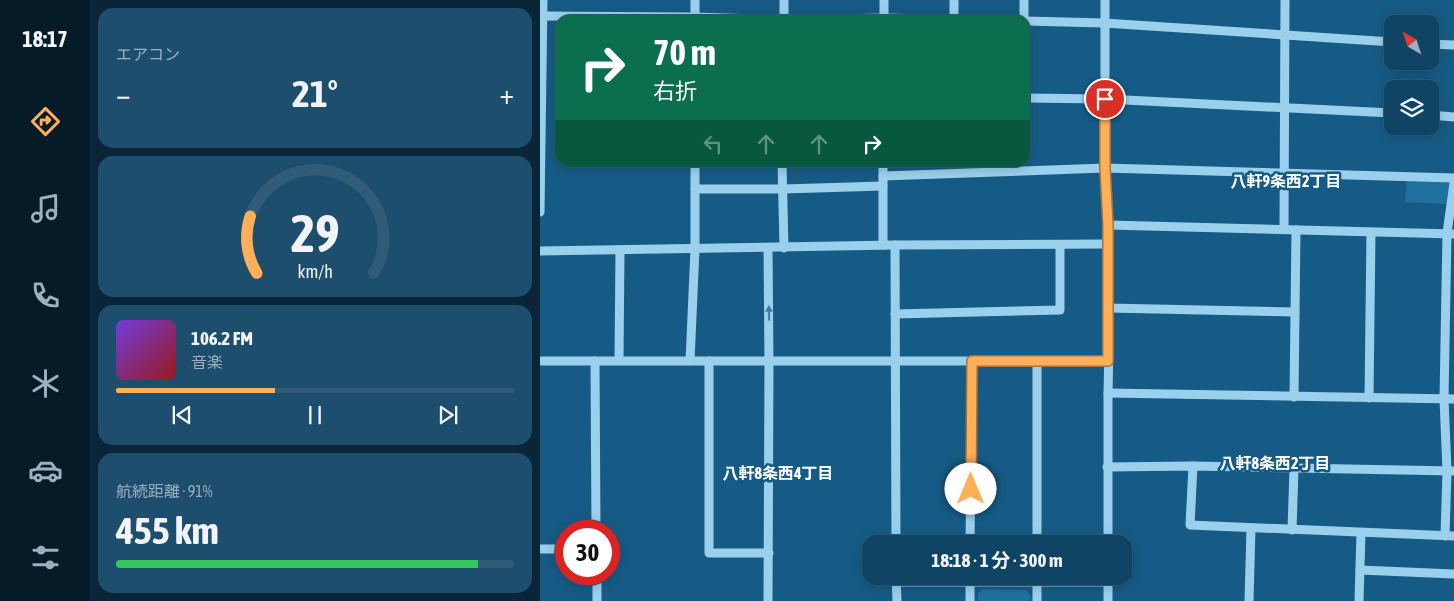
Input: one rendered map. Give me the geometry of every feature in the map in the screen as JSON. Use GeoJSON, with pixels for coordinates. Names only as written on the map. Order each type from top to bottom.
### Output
{"type":"FeatureCollection","features":[{"type":"Feature","properties":{"kind":"street"},"geometry":{"type":"LineString","coordinates":[[540,212],[543,0]]}},
{"type":"Feature","properties":{"kind":"street"},"geometry":{"type":"LineString","coordinates":[[695,0],[695,15]]}},
{"type":"Feature","properties":{"kind":"street"},"geometry":{"type":"LineString","coordinates":[[784,0],[784,15]]}},
{"type":"Feature","properties":{"kind":"street"},"geometry":{"type":"LineString","coordinates":[[884,0],[884,15]]}},
{"type":"Feature","properties":{"kind":"street"},"geometry":{"type":"LineString","coordinates":[[954,0],[954,15]]}},
{"type":"Feature","properties":{"kind":"street"},"geometry":{"type":"LineString","coordinates":[[1024,0],[1025,15]]}},
{"type":"Feature","properties":{"kind":"street"},"geometry":{"type":"LineString","coordinates":[[1105,0],[1105,168],[1108,225],[1108,535]]}},
{"type":"Feature","properties":{"kind":"street"},"geometry":{"type":"LineString","coordinates":[[1284,230],[1285,0]]}},
{"type":"Feature","properties":{"kind":"street"},"geometry":{"type":"LineString","coordinates":[[542,16],[555,16]]}},
{"type":"Feature","properties":{"kind":"street"},"geometry":{"type":"LineString","coordinates":[[1030,21],[1104,23],[1384,42]]}},
{"type":"Feature","properties":{"kind":"street"},"geometry":{"type":"LineString","coordinates":[[1439,44],[1454,45]]}},
{"type":"Feature","properties":{"kind":"street"},"geometry":{"type":"LineString","coordinates":[[1030,98],[1105,99],[1384,113]]}},
{"type":"Feature","properties":{"kind":"street"},"geometry":{"type":"LineString","coordinates":[[1439,116],[1454,117]]}},
{"type":"Feature","properties":{"kind":"street"},"geometry":{"type":"LineString","coordinates":[[690,361],[695,249],[695,167]]}},
{"type":"Feature","properties":{"kind":"street"},"geometry":{"type":"LineString","coordinates":[[782,167],[784,248]]}},
{"type":"Feature","properties":{"kind":"street"},"geometry":{"type":"LineString","coordinates":[[883,167],[883,245]]}},
{"type":"Feature","properties":{"kind":"street"},"geometry":{"type":"LineString","coordinates":[[695,189],[783,189],[1105,168],[1454,178]]}},
{"type":"Feature","properties":{"kind":"street"},"geometry":{"type":"LineString","coordinates":[[1192,466],[1190,525],[1450,536],[1451,471],[1444,399],[1450,234],[1454,183]]}},
{"type":"Feature","properties":{"kind":"street"},"geometry":{"type":"LineString","coordinates":[[1108,225],[1450,234]]}},
{"type":"Feature","properties":{"kind":"street"},"geometry":{"type":"LineString","coordinates":[[1294,396],[1296,230]]}},
{"type":"Feature","properties":{"kind":"street"},"geometry":{"type":"LineString","coordinates":[[1369,398],[1371,232]]}},
{"type":"Feature","properties":{"kind":"street"},"geometry":{"type":"LineString","coordinates":[[540,251],[883,245],[1107,244]]}},
{"type":"Feature","properties":{"kind":"street"},"geometry":{"type":"LineString","coordinates":[[895,245],[896,535]]}},
{"type":"Feature","properties":{"kind":"street"},"geometry":{"type":"LineString","coordinates":[[895,314],[1060,310],[1060,245]]}},
{"type":"Feature","properties":{"kind":"street"},"geometry":{"type":"LineString","coordinates":[[768,248],[768,601]]}},
{"type":"Feature","properties":{"kind":"street"},"geometry":{"type":"LineString","coordinates":[[619,360],[620,250]]}},
{"type":"Feature","properties":{"kind":"street"},"geometry":{"type":"LineString","coordinates":[[1108,308],[1295,312]]}},
{"type":"Feature","properties":{"kind":"street"},"geometry":{"type":"LineString","coordinates":[[540,360],[769,362],[1108,361]]}},
{"type":"Feature","properties":{"kind":"street"},"geometry":{"type":"LineString","coordinates":[[595,361],[596,520]]}},
{"type":"Feature","properties":{"kind":"street"},"geometry":{"type":"LineString","coordinates":[[709,361],[709,553],[769,553]]}},
{"type":"Feature","properties":{"kind":"street"},"geometry":{"type":"LineString","coordinates":[[970,535],[972,361]]}},
{"type":"Feature","properties":{"kind":"street"},"geometry":{"type":"LineString","coordinates":[[1037,535],[1038,362]]}},
{"type":"Feature","properties":{"kind":"street"},"geometry":{"type":"LineString","coordinates":[[1108,393],[1454,399]]}},
{"type":"Feature","properties":{"kind":"street"},"geometry":{"type":"LineString","coordinates":[[1108,467],[1192,466],[1451,471]]}},
{"type":"Feature","properties":{"kind":"street"},"geometry":{"type":"LineString","coordinates":[[1292,530],[1294,468]]}},
{"type":"Feature","properties":{"kind":"street"},"geometry":{"type":"LineString","coordinates":[[1249,601],[1251,528]]}},
{"type":"Feature","properties":{"kind":"street"},"geometry":{"type":"LineString","coordinates":[[1358,601],[1361,533]]}},
{"type":"Feature","properties":{"kind":"street"},"geometry":{"type":"LineString","coordinates":[[540,549],[555,549]]}},
{"type":"Feature","properties":{"kind":"street"},"geometry":{"type":"LineString","coordinates":[[1360,570],[1454,574]]}},
{"type":"Feature","properties":{"kind":"street"},"geometry":{"type":"LineString","coordinates":[[597,585],[597,601]]}},
{"type":"Feature","properties":{"kind":"street"},"geometry":{"type":"LineString","coordinates":[[896,585],[896,601]]}},
{"type":"Feature","properties":{"kind":"street"},"geometry":{"type":"LineString","coordinates":[[970,585],[970,601]]}},
{"type":"Feature","properties":{"kind":"street"},"geometry":{"type":"LineString","coordinates":[[1036,585],[1037,601]]}},
{"type":"Feature","properties":{"kind":"street"},"geometry":{"type":"LineString","coordinates":[[1108,585],[1108,601]]}},
{"type":"Feature","properties":{"kind":"shaded area"},"geometry":{"type":"Polygon","coordinates":[[[1407,179],[1451,181],[1448,204],[1405,202],[1407,179]]]}},
{"type":"Feature","properties":{"kind":"shaded area"},"geometry":{"type":"Polygon","coordinates":[[[983,589],[1026,590],[1031,596],[1030,601],[978,601],[978,593],[983,589]]]}},
{"type":"Feature","properties":{"kind":"district","name":"八軒9条西2丁目"},"geometry":{"type":"Point","coordinates":[1286,181]}},
{"type":"Feature","properties":{"kind":"district","name":"八軒8条西2丁目"},"geometry":{"type":"Point","coordinates":[1275,463]}},
{"type":"Feature","properties":{"kind":"district","name":"八軒8条西4丁目"},"geometry":{"type":"Point","coordinates":[778,473]}},
{"type":"Feature","properties":{"kind":"route"},"geometry":{"type":"LineString","coordinates":[[971,489],[972,361],[1108,361],[1108,225],[1105,168],[1105,99]]}}]}
